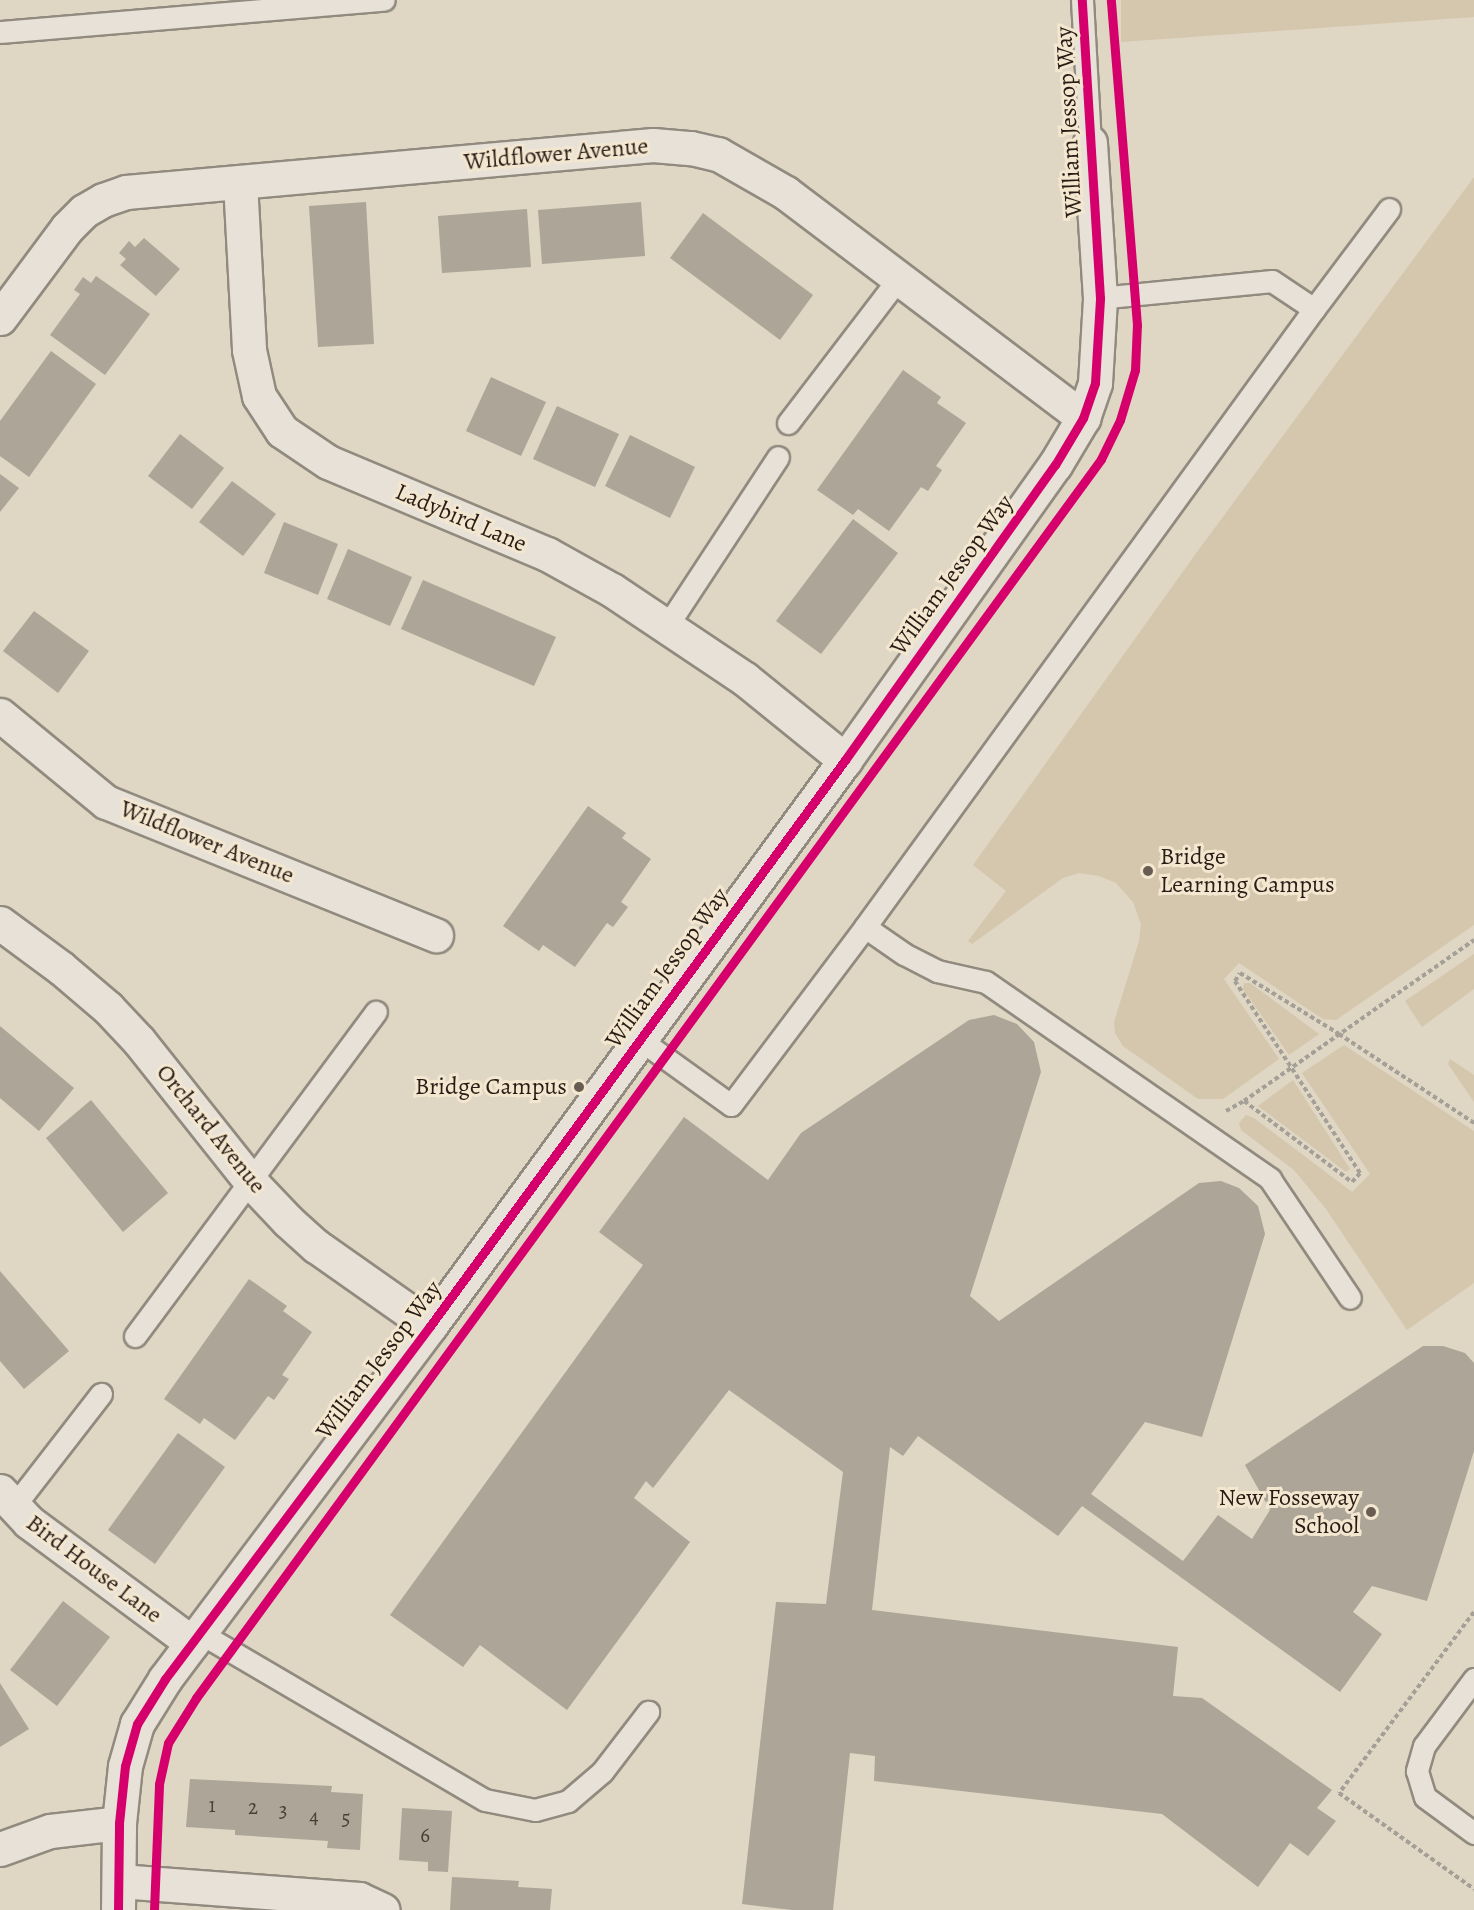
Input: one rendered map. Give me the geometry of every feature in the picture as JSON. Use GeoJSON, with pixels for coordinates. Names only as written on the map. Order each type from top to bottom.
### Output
{"type":"FeatureCollection","features":[{"type":"Feature","properties":{"kind":"street","name":"William Jessop Way"},"geometry":{"type":"LineString","coordinates":[[118,1895],[119,1823],[125,1766],[137,1724],[196,1638],[430,1326],[845,760],[1055,465],[1083,418],[1095,384],[1100,298],[1090,142]]}},
{"type":"Feature","properties":{"kind":"street","name":"Wildflower Avenue"},"geometry":{"type":"LineString","coordinates":[[0,318],[68,228],[84,211],[103,200],[126,192],[653,145],[691,148],[718,154],[786,193],[1083,418]]}},
{"type":"Feature","properties":{"kind":"street","name":"Ladybird Lane"},"geometry":{"type":"LineString","coordinates":[[240,182],[249,350],[260,396],[282,431],[328,462],[547,554],[612,590],[768,696],[845,760]]}},
{"type":"Feature","properties":{"kind":"street","name":"Wildflower Avenue"},"geometry":{"type":"LineString","coordinates":[[0,715],[106,802],[436,935]]}},
{"type":"Feature","properties":{"kind":"street","name":"Orchard Avenue"},"geometry":{"type":"LineString","coordinates":[[0,923],[61,968],[108,1008],[139,1041],[251,1182],[316,1246],[430,1326]]}},
{"type":"Feature","properties":{"kind":"street","name":"Bird House Lane"},"geometry":{"type":"LineString","coordinates":[[7,1498],[29,1522],[196,1638]]}},
{"type":"Feature","properties":{"kind":"street"},"geometry":{"type":"LineString","coordinates":[[0,1849],[50,1831],[119,1823]]}},
{"type":"Feature","properties":{"kind":"street"},"geometry":{"type":"LineString","coordinates":[[118,1895],[359,1899],[383,1910]]}},
{"type":"Feature","properties":{"kind":"lane"},"geometry":{"type":"LineString","coordinates":[[0,32],[384,0]]}},
{"type":"Feature","properties":{"kind":"lane","name":"William Jessop Way"},"geometry":{"type":"LineString","coordinates":[[1082,0],[1090,142]]}},
{"type":"Feature","properties":{"kind":"lane"},"geometry":{"type":"LineString","coordinates":[[639,1039],[731,1105],[865,927],[1389,209]]}},
{"type":"Feature","properties":{"kind":"lane"},"geometry":{"type":"LineString","coordinates":[[788,423],[898,279]]}},
{"type":"Feature","properties":{"kind":"lane"},"geometry":{"type":"LineString","coordinates":[[1100,298],[1272,281],[1314,309]]}},
{"type":"Feature","properties":{"kind":"lane"},"geometry":{"type":"LineString","coordinates":[[667,626],[777,457]]}},
{"type":"Feature","properties":{"kind":"lane"},"geometry":{"type":"LineString","coordinates":[[865,927],[904,954],[937,970],[986,982],[1270,1179],[1350,1298]]}},
{"type":"Feature","properties":{"kind":"lane"},"geometry":{"type":"LineString","coordinates":[[135,1336],[376,1012]]}},
{"type":"Feature","properties":{"kind":"lane"},"geometry":{"type":"LineString","coordinates":[[7,1498],[101,1394]]}},
{"type":"Feature","properties":{"kind":"lane"},"geometry":{"type":"LineString","coordinates":[[196,1638],[485,1800],[535,1810],[568,1801],[602,1772],[648,1712]]}},
{"type":"Feature","properties":{"kind":"lane"},"geometry":{"type":"LineString","coordinates":[[1474,1679],[1424,1746],[1417,1772],[1425,1797],[1474,1833]]}},
{"type":"Feature","properties":{"kind":"path"},"geometry":{"type":"LineString","coordinates":[[1196,1129],[1244,1101],[1474,940]]}},
{"type":"Feature","properties":{"kind":"path"},"geometry":{"type":"LineString","coordinates":[[1244,1101],[1352,1182],[1360,1173],[1235,981],[1240,973],[1339,1034],[1474,1123]]}},
{"type":"Feature","properties":{"kind":"path"},"geometry":{"type":"LineString","coordinates":[[1437,1660],[1474,1612]]}},
{"type":"Feature","properties":{"kind":"shaded area"},"geometry":{"type":"Polygon","coordinates":[[[1121,0],[1474,0],[1474,17],[1121,42],[1121,0]]]}},
{"type":"Feature","properties":{"kind":"shaded area"},"geometry":{"type":"Polygon","coordinates":[[[1474,177],[1474,925],[1336,1020],[1323,1019],[1239,963],[1224,979],[1279,1059],[1223,1099],[1198,1099],[1123,1046],[1115,1033],[1114,1022],[1139,941],[1141,924],[1133,902],[1116,883],[1099,876],[1079,873],[1063,878],[972,944],[968,941],[1006,891],[973,865],[1197,552],[1474,177]]]}},
{"type":"Feature","properties":{"kind":"shaded area"},"geometry":{"type":"Polygon","coordinates":[[[1474,954],[1474,989],[1422,1027],[1405,1001],[1474,954]]]}},
{"type":"Feature","properties":{"kind":"shaded area"},"geometry":{"type":"Polygon","coordinates":[[[1244,983],[1250,983],[1319,1034],[1289,1055],[1243,989],[1244,983]]]}},
{"type":"Feature","properties":{"kind":"shaded area"},"geometry":{"type":"Polygon","coordinates":[[[1344,1045],[1474,1131],[1474,1283],[1407,1330],[1326,1209],[1294,1170],[1241,1130],[1239,1123],[1246,1115],[1254,1118],[1352,1192],[1370,1174],[1302,1073],[1344,1045]]]}},
{"type":"Feature","properties":{"kind":"shaded area"},"geometry":{"type":"Polygon","coordinates":[[[1450,1059],[1474,1075],[1474,1102],[1448,1064],[1450,1059]]]}},
{"type":"Feature","properties":{"kind":"shaded area"},"geometry":{"type":"Polygon","coordinates":[[[1293,1080],[1350,1169],[1346,1172],[1258,1106],[1293,1080]]]}},
{"type":"Feature","properties":{"kind":"building"},"geometry":{"type":"Polygon","coordinates":[[[366,202],[374,344],[318,347],[309,206],[366,202]]]}},
{"type":"Feature","properties":{"kind":"building"},"geometry":{"type":"Polygon","coordinates":[[[641,202],[645,256],[542,264],[538,210],[641,202]]]}},
{"type":"Feature","properties":{"kind":"building"},"geometry":{"type":"Polygon","coordinates":[[[527,209],[531,267],[442,273],[438,216],[527,209]]]}},
{"type":"Feature","properties":{"kind":"building"},"geometry":{"type":"Polygon","coordinates":[[[703,213],[813,295],[780,340],[670,258],[703,213]]]}},
{"type":"Feature","properties":{"kind":"building"},"geometry":{"type":"Polygon","coordinates":[[[144,238],[180,269],[156,296],[120,265],[126,259],[119,253],[129,241],[135,247],[144,238]]]}},
{"type":"Feature","properties":{"kind":"building"},"geometry":{"type":"Polygon","coordinates":[[[96,276],[150,314],[105,375],[50,335],[80,294],[74,290],[83,277],[91,283],[96,276]]]}},
{"type":"Feature","properties":{"kind":"building"},"geometry":{"type":"Polygon","coordinates":[[[51,351],[96,384],[29,477],[0,456],[0,421],[51,351]]]}},
{"type":"Feature","properties":{"kind":"building"},"geometry":{"type":"Polygon","coordinates":[[[903,370],[941,397],[937,403],[966,423],[936,466],[942,470],[928,491],[921,487],[889,531],[858,509],[853,515],[817,490],[903,370]]]}},
{"type":"Feature","properties":{"kind":"building"},"geometry":{"type":"Polygon","coordinates":[[[491,377],[546,402],[521,456],[466,431],[491,377]]]}},
{"type":"Feature","properties":{"kind":"building"},"geometry":{"type":"Polygon","coordinates":[[[557,406],[619,434],[595,487],[533,459],[557,406]]]}},
{"type":"Feature","properties":{"kind":"building"},"geometry":{"type":"Polygon","coordinates":[[[180,434],[224,468],[192,509],[148,476],[180,434]]]}},
{"type":"Feature","properties":{"kind":"building"},"geometry":{"type":"Polygon","coordinates":[[[630,435],[695,467],[670,518],[605,486],[630,435]]]}},
{"type":"Feature","properties":{"kind":"building"},"geometry":{"type":"Polygon","coordinates":[[[0,474],[19,488],[0,512],[0,474]]]}},
{"type":"Feature","properties":{"kind":"building"},"geometry":{"type":"Polygon","coordinates":[[[232,481],[276,514],[243,556],[199,522],[232,481]]]}},
{"type":"Feature","properties":{"kind":"building"},"geometry":{"type":"Polygon","coordinates":[[[853,519],[898,553],[821,654],[776,621],[853,519]]]}},
{"type":"Feature","properties":{"kind":"building"},"geometry":{"type":"Polygon","coordinates":[[[284,522],[338,544],[318,595],[264,573],[284,522]]]}},
{"type":"Feature","properties":{"kind":"building"},"geometry":{"type":"Polygon","coordinates":[[[348,549],[412,577],[390,626],[327,599],[348,549]]]}},
{"type":"Feature","properties":{"kind":"building"},"geometry":{"type":"Polygon","coordinates":[[[423,580],[556,637],[534,686],[401,629],[423,580]]]}},
{"type":"Feature","properties":{"kind":"building"},"geometry":{"type":"Polygon","coordinates":[[[34,611],[89,651],[58,693],[3,651],[34,611]]]}},
{"type":"Feature","properties":{"kind":"building"},"geometry":{"type":"Polygon","coordinates":[[[588,806],[626,833],[622,838],[651,859],[621,902],[628,907],[613,927],[607,923],[575,967],[543,945],[539,951],[503,926],[588,806]]]}},
{"type":"Feature","properties":{"kind":"building"},"geometry":{"type":"Polygon","coordinates":[[[994,1015],[1017,1024],[1034,1042],[1041,1072],[970,1296],[999,1321],[1199,1183],[1221,1181],[1239,1188],[1258,1206],[1265,1234],[1202,1437],[1145,1422],[1091,1494],[1183,1561],[1218,1515],[1252,1539],[1270,1510],[1245,1465],[1423,1346],[1443,1346],[1465,1353],[1474,1363],[1474,1451],[1427,1601],[1372,1586],[1353,1612],[1382,1634],[1340,1692],[1082,1506],[1058,1536],[918,1436],[903,1456],[890,1447],[872,1610],[1178,1647],[1173,1696],[1202,1698],[1332,1790],[1317,1808],[1336,1821],[1308,1856],[1290,1843],[1258,1887],[1162,1814],[874,1781],[875,1756],[850,1753],[833,1910],[792,1910],[742,1904],[776,1602],[826,1604],[843,1472],[729,1390],[653,1488],[646,1481],[634,1498],[690,1542],[567,1710],[480,1645],[463,1667],[390,1615],[643,1265],[599,1232],[684,1117],[768,1180],[801,1133],[969,1020],[994,1015]]]}},
{"type":"Feature","properties":{"kind":"building"},"geometry":{"type":"Polygon","coordinates":[[[0,1026],[74,1088],[39,1131],[0,1098],[0,1026]]]}},
{"type":"Feature","properties":{"kind":"building"},"geometry":{"type":"Polygon","coordinates":[[[91,1100],[168,1193],[123,1232],[46,1138],[91,1100]]]}},
{"type":"Feature","properties":{"kind":"building"},"geometry":{"type":"Polygon","coordinates":[[[0,1271],[69,1351],[24,1389],[0,1361],[0,1271]]]}},
{"type":"Feature","properties":{"kind":"building"},"geometry":{"type":"Polygon","coordinates":[[[249,1279],[287,1306],[283,1311],[312,1332],[282,1375],[289,1379],[274,1400],[268,1396],[235,1440],[204,1418],[200,1424],[164,1399],[249,1279]]]}},
{"type":"Feature","properties":{"kind":"building"},"geometry":{"type":"Polygon","coordinates":[[[178,1433],[225,1467],[155,1564],[108,1530],[178,1433]]]}},
{"type":"Feature","properties":{"kind":"building"},"geometry":{"type":"Polygon","coordinates":[[[63,1601],[110,1637],[57,1706],[10,1670],[63,1601]]]}},
{"type":"Feature","properties":{"kind":"building"},"geometry":{"type":"Polygon","coordinates":[[[0,1683],[29,1729],[0,1747],[0,1683]]]}},
{"type":"Feature","properties":{"kind":"building"},"geometry":{"type":"Polygon","coordinates":[[[190,1779],[332,1786],[331,1792],[363,1794],[360,1850],[327,1848],[328,1841],[235,1835],[235,1830],[186,1827],[190,1779]]]}},
{"type":"Feature","properties":{"kind":"building"},"geometry":{"type":"Polygon","coordinates":[[[402,1808],[452,1811],[448,1872],[428,1871],[428,1862],[399,1860],[402,1808]]]}},
{"type":"Feature","properties":{"kind":"building"},"geometry":{"type":"Polygon","coordinates":[[[452,1877],[519,1881],[518,1887],[552,1889],[550,1910],[450,1910],[452,1877]]]}},
{"type":"Feature","properties":{"kind":"cycle path"},"geometry":{"type":"LineString","coordinates":[[118,1910],[119,1823],[125,1766],[137,1724],[165,1679],[430,1326],[845,760],[1055,465],[1083,418],[1095,383],[1100,298],[1082,0]]}},
{"type":"Feature","properties":{"kind":"cycle path"},"geometry":{"type":"LineString","coordinates":[[154,1910],[159,1784],[168,1743],[196,1698],[1101,459],[1120,420],[1135,370],[1137,325],[1111,0]]}},
{"type":"Feature","properties":{"kind":"place","name":"Bridge Learning Campus"},"geometry":{"type":"Point","coordinates":[1148,871]}},
{"type":"Feature","properties":{"kind":"place","name":"Bridge Campus"},"geometry":{"type":"Point","coordinates":[579,1087]}},
{"type":"Feature","properties":{"kind":"place","name":"New Fosseway School"},"geometry":{"type":"Point","coordinates":[1371,1512]}}]}
